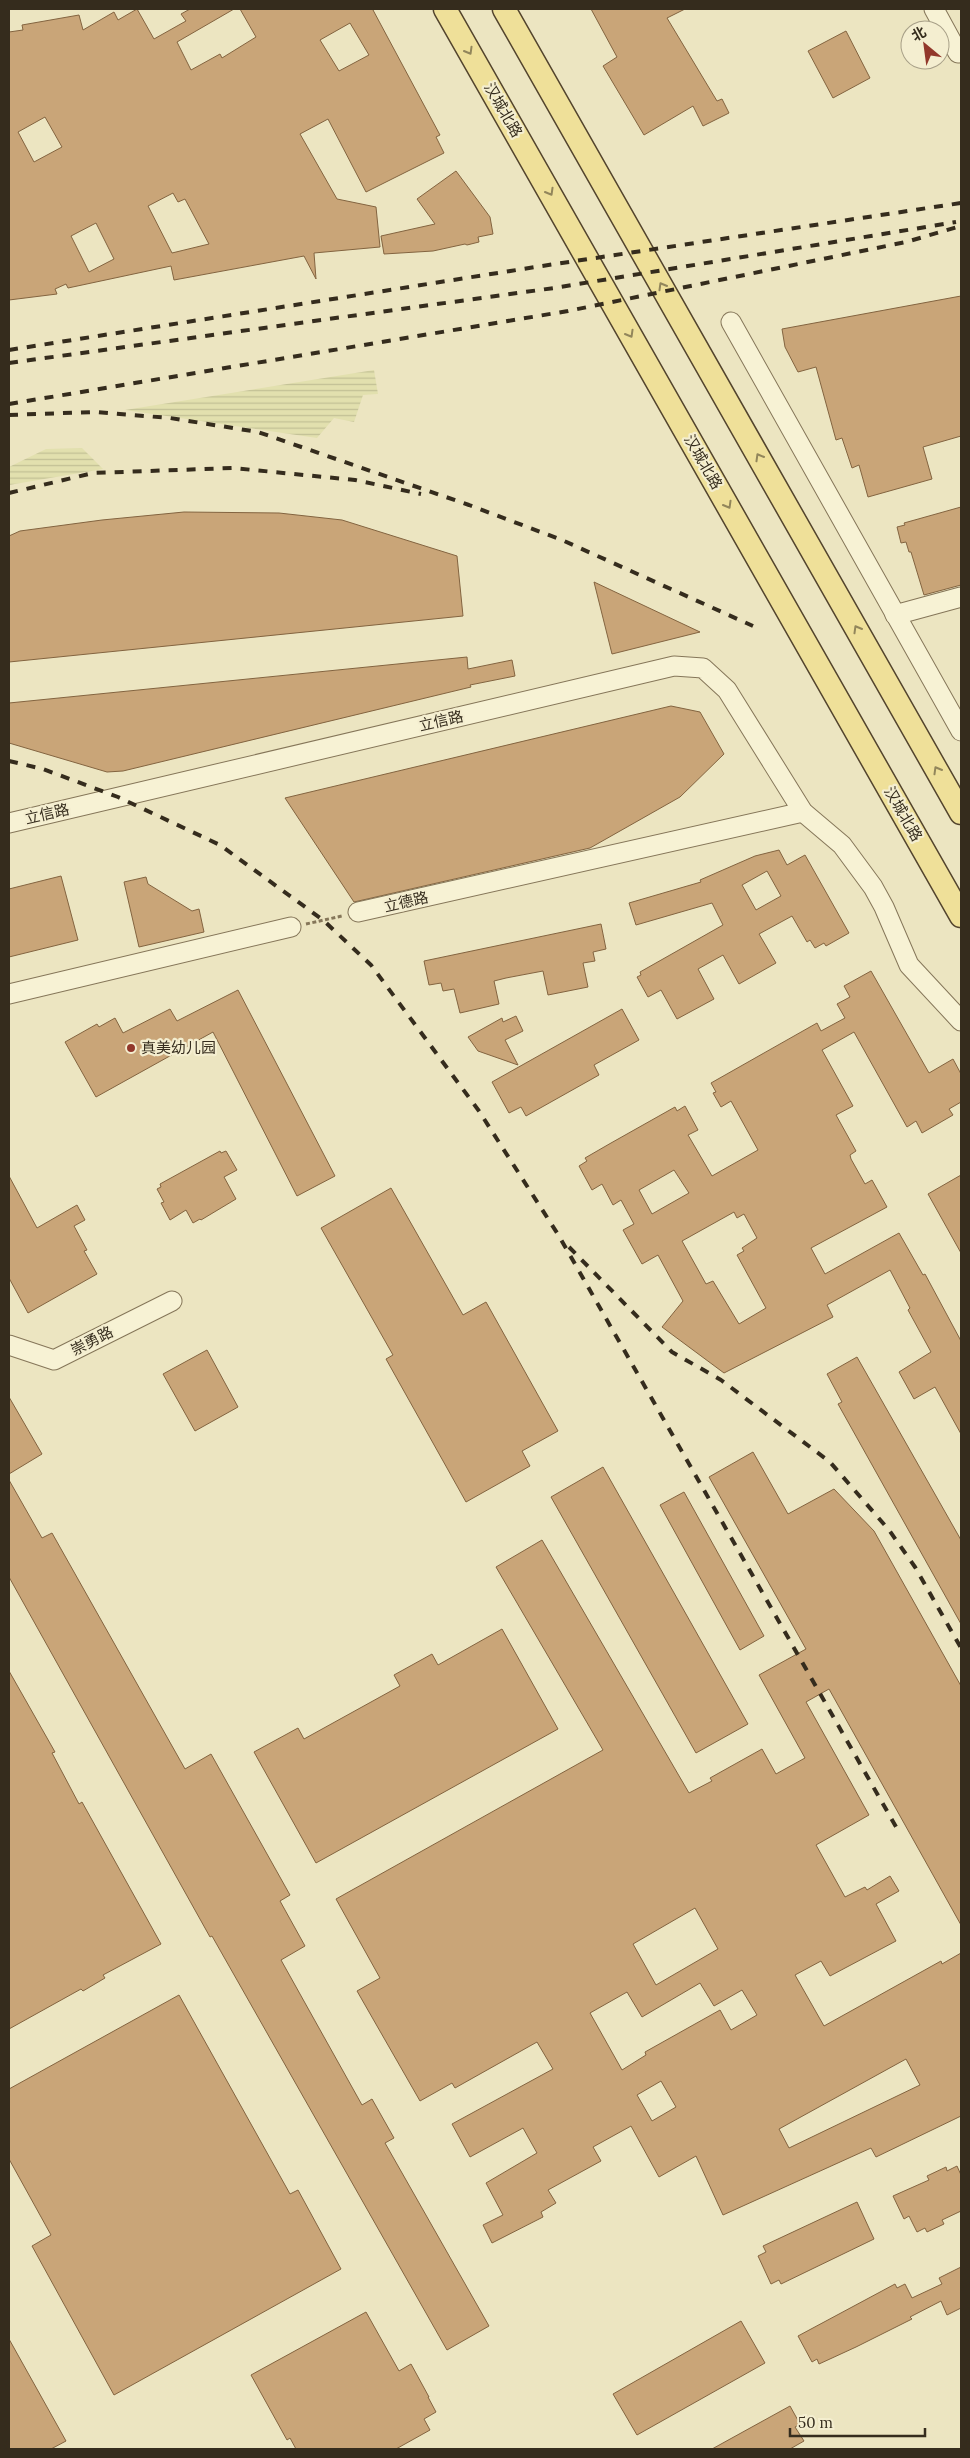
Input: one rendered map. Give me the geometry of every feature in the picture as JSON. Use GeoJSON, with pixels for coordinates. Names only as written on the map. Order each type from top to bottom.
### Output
{"type":"FeatureCollection","features":[{"type":"Feature","properties":{"kind":"main road","name":"汉城北路"},"geometry":{"type":"LineString","coordinates":[[445,9],[961,916]]}},
{"type":"Feature","properties":{"kind":"main road"},"geometry":{"type":"LineString","coordinates":[[504,9],[961,813]]}},
{"type":"Feature","properties":{"kind":"street"},"geometry":{"type":"LineString","coordinates":[[934,9],[958,53],[961,52]]}},
{"type":"Feature","properties":{"kind":"street"},"geometry":{"type":"LineString","coordinates":[[731,322],[961,731]]}},
{"type":"Feature","properties":{"kind":"street"},"geometry":{"type":"LineString","coordinates":[[895,614],[961,597]]}},
{"type":"Feature","properties":{"kind":"street","name":"立信路"},"geometry":{"type":"LineString","coordinates":[[9,823],[674,666],[702,668],[727,690],[803,812],[842,846],[859,867],[884,907],[909,965],[961,1021]]}},
{"type":"Feature","properties":{"kind":"street","name":"立德路"},"geometry":{"type":"LineString","coordinates":[[358,912],[803,812]]}},
{"type":"Feature","properties":{"kind":"street"},"geometry":{"type":"LineString","coordinates":[[9,994],[291,927]]}},
{"type":"Feature","properties":{"kind":"street","name":"崇勇路"},"geometry":{"type":"LineString","coordinates":[[9,1345],[54,1360],[172,1301]]}},
{"type":"Feature","properties":{"kind":"path"},"geometry":{"type":"LineString","coordinates":[[291,927],[358,912]]}},
{"type":"Feature","properties":{"kind":"shaded area"},"geometry":{"type":"Polygon","coordinates":[[[374,370],[378,394],[363,395],[354,422],[334,418],[317,438],[125,410],[374,370]]]}},
{"type":"Feature","properties":{"kind":"shaded area"},"geometry":{"type":"Polygon","coordinates":[[[82,448],[103,469],[9,485],[9,467],[46,449],[82,448]]]}},
{"type":"Feature","properties":{"kind":"building"},"geometry":{"type":"Polygon","coordinates":[[[137,9],[154,39],[186,21],[181,14],[190,9],[234,9],[177,42],[191,70],[220,54],[222,58],[256,37],[240,9],[375,9],[373,10],[440,135],[436,137],[444,153],[366,192],[328,119],[300,134],[337,199],[376,207],[380,247],[314,253],[316,279],[304,256],[174,280],[171,266],[68,288],[66,284],[55,289],[57,294],[9,300],[9,32],[23,30],[22,25],[79,15],[83,30],[114,12],[118,20],[137,9]],[[350,23],[320,40],[339,71],[369,55],[350,23]],[[45,117],[18,132],[34,162],[62,147],[45,117]],[[173,193],[148,206],[172,253],[209,244],[185,199],[178,202],[173,193]],[[96,223],[71,236],[89,272],[114,259],[96,223]]]}},
{"type":"Feature","properties":{"kind":"building"},"geometry":{"type":"Polygon","coordinates":[[[591,9],[685,9],[667,18],[717,101],[722,99],[729,113],[703,126],[693,106],[644,135],[603,66],[617,57],[591,9]]]}},
{"type":"Feature","properties":{"kind":"building"},"geometry":{"type":"Polygon","coordinates":[[[846,31],[870,78],[833,98],[808,51],[846,31]]]}},
{"type":"Feature","properties":{"kind":"building"},"geometry":{"type":"Polygon","coordinates":[[[456,171],[490,217],[493,234],[478,237],[479,242],[467,245],[433,251],[384,254],[381,236],[435,224],[417,199],[456,171]]]}},
{"type":"Feature","properties":{"kind":"building"},"geometry":{"type":"Polygon","coordinates":[[[961,296],[961,436],[923,447],[932,479],[868,497],[859,465],[852,468],[842,438],[836,440],[816,367],[798,372],[785,347],[782,329],[961,296]]]}},
{"type":"Feature","properties":{"kind":"building"},"geometry":{"type":"Polygon","coordinates":[[[961,507],[961,585],[924,595],[911,552],[909,552],[906,542],[901,543],[897,527],[905,525],[904,523],[961,507]]]}},
{"type":"Feature","properties":{"kind":"building"},"geometry":{"type":"Polygon","coordinates":[[[184,512],[279,513],[342,520],[457,556],[463,616],[9,662],[9,536],[20,531],[184,512]]]}},
{"type":"Feature","properties":{"kind":"building"},"geometry":{"type":"Polygon","coordinates":[[[594,582],[700,632],[612,654],[594,582]]]}},
{"type":"Feature","properties":{"kind":"building"},"geometry":{"type":"Polygon","coordinates":[[[467,657],[468,669],[512,660],[515,676],[470,685],[471,687],[123,771],[107,772],[9,743],[9,703],[467,657]]]}},
{"type":"Feature","properties":{"kind":"building"},"geometry":{"type":"Polygon","coordinates":[[[671,706],[700,712],[724,754],[680,797],[590,848],[354,902],[285,798],[671,706]]]}},
{"type":"Feature","properties":{"kind":"building"},"geometry":{"type":"Polygon","coordinates":[[[779,850],[787,865],[805,855],[849,933],[826,946],[824,943],[815,948],[810,940],[807,942],[792,916],[759,934],[776,963],[739,984],[723,955],[698,969],[714,999],[677,1019],[661,990],[648,997],[637,977],[641,975],[640,972],[723,925],[712,903],[636,925],[629,903],[701,882],[700,880],[755,856],[779,850]],[[767,871],[742,885],[756,910],[781,896],[767,871]]]}},
{"type":"Feature","properties":{"kind":"building"},"geometry":{"type":"Polygon","coordinates":[[[61,876],[78,940],[9,957],[9,889],[61,876]]]}},
{"type":"Feature","properties":{"kind":"building"},"geometry":{"type":"Polygon","coordinates":[[[146,877],[148,884],[192,911],[199,909],[204,932],[139,947],[124,882],[146,877]]]}},
{"type":"Feature","properties":{"kind":"building"},"geometry":{"type":"Polygon","coordinates":[[[601,924],[606,949],[593,952],[595,961],[583,963],[588,987],[548,995],[543,971],[506,978],[494,981],[499,1004],[460,1013],[454,989],[443,991],[441,983],[429,985],[424,961],[601,924]]]}},
{"type":"Feature","properties":{"kind":"building"},"geometry":{"type":"Polygon","coordinates":[[[871,971],[929,1073],[953,1059],[961,1074],[961,1102],[949,1109],[953,1115],[922,1133],[916,1121],[907,1127],[854,1032],[822,1050],[853,1106],[836,1115],[856,1151],[850,1155],[851,1159],[865,1184],[872,1180],[887,1207],[811,1248],[825,1274],[899,1233],[923,1275],[925,1274],[961,1341],[961,1434],[935,1387],[914,1399],[899,1372],[931,1352],[908,1310],[910,1308],[890,1270],[827,1305],[833,1317],[724,1373],[662,1327],[683,1301],[658,1255],[642,1264],[623,1230],[634,1224],[621,1200],[613,1205],[602,1184],[592,1190],[579,1166],[587,1161],[585,1158],[611,1143],[675,1107],[677,1111],[685,1106],[698,1130],[688,1135],[712,1176],[758,1150],[731,1101],[721,1107],[713,1093],[716,1092],[711,1083],[817,1023],[821,1031],[845,1018],[837,1004],[850,997],[844,986],[871,971]],[[674,1170],[639,1190],[652,1214],[689,1193],[674,1170]],[[734,1212],[682,1241],[706,1284],[713,1281],[739,1324],[766,1308],[737,1255],[744,1251],[742,1248],[757,1238],[744,1214],[737,1218],[734,1212]]]}},
{"type":"Feature","properties":{"kind":"building"},"geometry":{"type":"Polygon","coordinates":[[[238,990],[335,1176],[297,1196],[213,1032],[96,1097],[65,1042],[97,1024],[99,1027],[115,1018],[123,1033],[170,1009],[177,1021],[238,990]]]}},
{"type":"Feature","properties":{"kind":"building"},"geometry":{"type":"Polygon","coordinates":[[[622,1009],[639,1040],[594,1065],[599,1075],[526,1116],[521,1107],[509,1113],[492,1082],[622,1009]]]}},
{"type":"Feature","properties":{"kind":"building"},"geometry":{"type":"Polygon","coordinates":[[[516,1016],[523,1031],[505,1040],[518,1065],[478,1051],[468,1037],[502,1018],[503,1022],[516,1016]]]}},
{"type":"Feature","properties":{"kind":"building"},"geometry":{"type":"Polygon","coordinates":[[[220,1151],[221,1153],[226,1151],[237,1170],[224,1177],[236,1199],[193,1223],[186,1210],[170,1220],[161,1203],[164,1202],[157,1189],[161,1187],[160,1184],[220,1151]]]}},
{"type":"Feature","properties":{"kind":"building"},"geometry":{"type":"Polygon","coordinates":[[[961,1175],[961,1253],[928,1194],[961,1175]]]}},
{"type":"Feature","properties":{"kind":"building"},"geometry":{"type":"Polygon","coordinates":[[[9,1176],[37,1228],[77,1205],[85,1220],[74,1226],[87,1250],[84,1251],[97,1274],[28,1313],[9,1278],[9,1176]]]}},
{"type":"Feature","properties":{"kind":"building"},"geometry":{"type":"Polygon","coordinates":[[[391,1188],[463,1315],[486,1302],[558,1431],[522,1451],[530,1466],[466,1502],[386,1359],[393,1355],[321,1228],[391,1188]]]}},
{"type":"Feature","properties":{"kind":"building"},"geometry":{"type":"Polygon","coordinates":[[[207,1350],[238,1407],[195,1431],[163,1374],[207,1350]]]}},
{"type":"Feature","properties":{"kind":"building"},"geometry":{"type":"Polygon","coordinates":[[[857,1357],[961,1540],[961,1624],[838,1404],[842,1402],[827,1374],[857,1357]]]}},
{"type":"Feature","properties":{"kind":"building"},"geometry":{"type":"Polygon","coordinates":[[[9,1397],[42,1454],[9,1474],[9,1397]]]}},
{"type":"Feature","properties":{"kind":"building"},"geometry":{"type":"Polygon","coordinates":[[[753,1452],[788,1514],[834,1489],[874,1531],[961,1686],[961,1925],[829,1689],[806,1702],[869,1815],[816,1845],[845,1897],[865,1887],[867,1890],[890,1876],[899,1891],[876,1904],[896,1941],[830,1976],[821,1961],[795,1975],[824,2026],[941,1961],[942,1964],[961,1953],[961,2116],[876,2157],[871,2148],[723,2215],[696,2156],[659,2177],[631,2126],[593,2147],[601,2161],[548,2190],[556,2203],[541,2212],[543,2217],[492,2243],[483,2225],[503,2215],[486,2183],[537,2153],[523,2128],[470,2157],[452,2124],[553,2069],[537,2042],[455,2088],[452,2083],[420,2101],[357,1991],[380,1978],[336,1899],[603,1750],[496,1567],[542,1540],[689,1793],[712,1781],[710,1778],[762,1749],[776,1774],[805,1758],[759,1675],[806,1649],[709,1477],[753,1452]],[[695,1908],[633,1944],[656,1985],[718,1949],[695,1908]],[[700,1983],[642,2017],[627,1992],[590,2013],[622,2070],[646,2055],[645,2052],[720,2010],[731,2030],[757,2015],[742,1990],[714,2006],[700,1983]],[[906,2059],[779,2129],[789,2148],[920,2085],[906,2059]],[[661,2081],[637,2095],[652,2121],[676,2107],[661,2081]]]}},
{"type":"Feature","properties":{"kind":"building"},"geometry":{"type":"Polygon","coordinates":[[[603,1467],[748,1724],[696,1753],[551,1497],[603,1467]]]}},
{"type":"Feature","properties":{"kind":"building"},"geometry":{"type":"Polygon","coordinates":[[[9,1480],[42,1538],[52,1533],[185,1769],[211,1754],[290,1895],[280,1901],[305,1946],[281,1960],[362,2105],[372,2099],[394,2138],[385,2143],[489,2326],[447,2350],[212,1936],[210,1937],[9,1577],[9,1480]]]}},
{"type":"Feature","properties":{"kind":"building"},"geometry":{"type":"Polygon","coordinates":[[[684,1492],[764,1636],[740,1650],[660,1505],[684,1492]]]}},
{"type":"Feature","properties":{"kind":"building"},"geometry":{"type":"Polygon","coordinates":[[[502,1629],[558,1729],[316,1863],[254,1752],[298,1728],[304,1739],[400,1686],[394,1675],[432,1654],[438,1665],[502,1629]]]}},
{"type":"Feature","properties":{"kind":"building"},"geometry":{"type":"Polygon","coordinates":[[[9,1671],[55,1752],[52,1753],[79,1804],[82,1802],[161,1944],[103,1975],[105,1978],[83,1991],[81,1989],[9,2029],[9,1671]]]}},
{"type":"Feature","properties":{"kind":"building"},"geometry":{"type":"Polygon","coordinates":[[[179,1995],[290,2194],[298,2190],[341,2269],[114,2395],[32,2246],[51,2235],[9,2159],[9,2089],[179,1995]]]}},
{"type":"Feature","properties":{"kind":"building"},"geometry":{"type":"Polygon","coordinates":[[[957,2166],[961,2175],[961,2211],[942,2220],[944,2224],[927,2232],[925,2228],[917,2232],[909,2216],[904,2219],[893,2196],[929,2180],[927,2176],[946,2167],[947,2171],[957,2166]]]}},
{"type":"Feature","properties":{"kind":"building"},"geometry":{"type":"Polygon","coordinates":[[[857,2202],[874,2239],[781,2284],[779,2280],[771,2284],[758,2256],[766,2252],[763,2246],[857,2202]]]}},
{"type":"Feature","properties":{"kind":"building"},"geometry":{"type":"Polygon","coordinates":[[[961,2267],[961,2308],[947,2315],[941,2301],[910,2317],[912,2319],[819,2364],[817,2359],[812,2362],[798,2336],[895,2284],[897,2288],[905,2284],[912,2298],[942,2284],[939,2278],[961,2267]]]}},
{"type":"Feature","properties":{"kind":"building"},"geometry":{"type":"Polygon","coordinates":[[[366,2312],[399,2371],[411,2364],[429,2397],[436,2412],[424,2419],[430,2430],[396,2449],[296,2449],[290,2438],[287,2440],[251,2375],[366,2312]]]}},
{"type":"Feature","properties":{"kind":"building"},"geometry":{"type":"Polygon","coordinates":[[[741,2321],[765,2363],[637,2435],[613,2394],[741,2321]]]}},
{"type":"Feature","properties":{"kind":"building"},"geometry":{"type":"Polygon","coordinates":[[[9,2339],[66,2441],[51,2449],[9,2449],[9,2339]]]}},
{"type":"Feature","properties":{"kind":"building"},"geometry":{"type":"Polygon","coordinates":[[[790,2406],[800,2424],[795,2427],[804,2441],[790,2449],[712,2449],[790,2406]]]}},
{"type":"Feature","properties":{"kind":"railway"},"geometry":{"type":"LineString","coordinates":[[9,350],[542,266],[961,203]]}},
{"type":"Feature","properties":{"kind":"railway"},"geometry":{"type":"LineString","coordinates":[[9,363],[554,288],[956,222]]}},
{"type":"Feature","properties":{"kind":"railway"},"geometry":{"type":"LineString","coordinates":[[9,404],[568,311],[906,242],[961,226]]}},
{"type":"Feature","properties":{"kind":"railway"},"geometry":{"type":"LineString","coordinates":[[9,415],[95,412],[170,418],[258,432],[469,505],[562,540],[753,626]]}},
{"type":"Feature","properties":{"kind":"railway"},"geometry":{"type":"LineString","coordinates":[[9,493],[93,473],[233,468],[355,480],[421,494]]}},
{"type":"Feature","properties":{"kind":"railway"},"geometry":{"type":"LineString","coordinates":[[9,761],[43,769],[118,797],[220,845],[323,920],[371,965],[479,1111],[559,1236],[899,1832]]}},
{"type":"Feature","properties":{"kind":"railway"},"geometry":{"type":"LineString","coordinates":[[569,1247],[672,1352],[721,1380],[830,1462],[889,1530],[915,1567],[961,1648]]}},
{"type":"Feature","properties":{"kind":"place","name":"真美幼儿园"},"geometry":{"type":"Point","coordinates":[131,1048]}}]}
